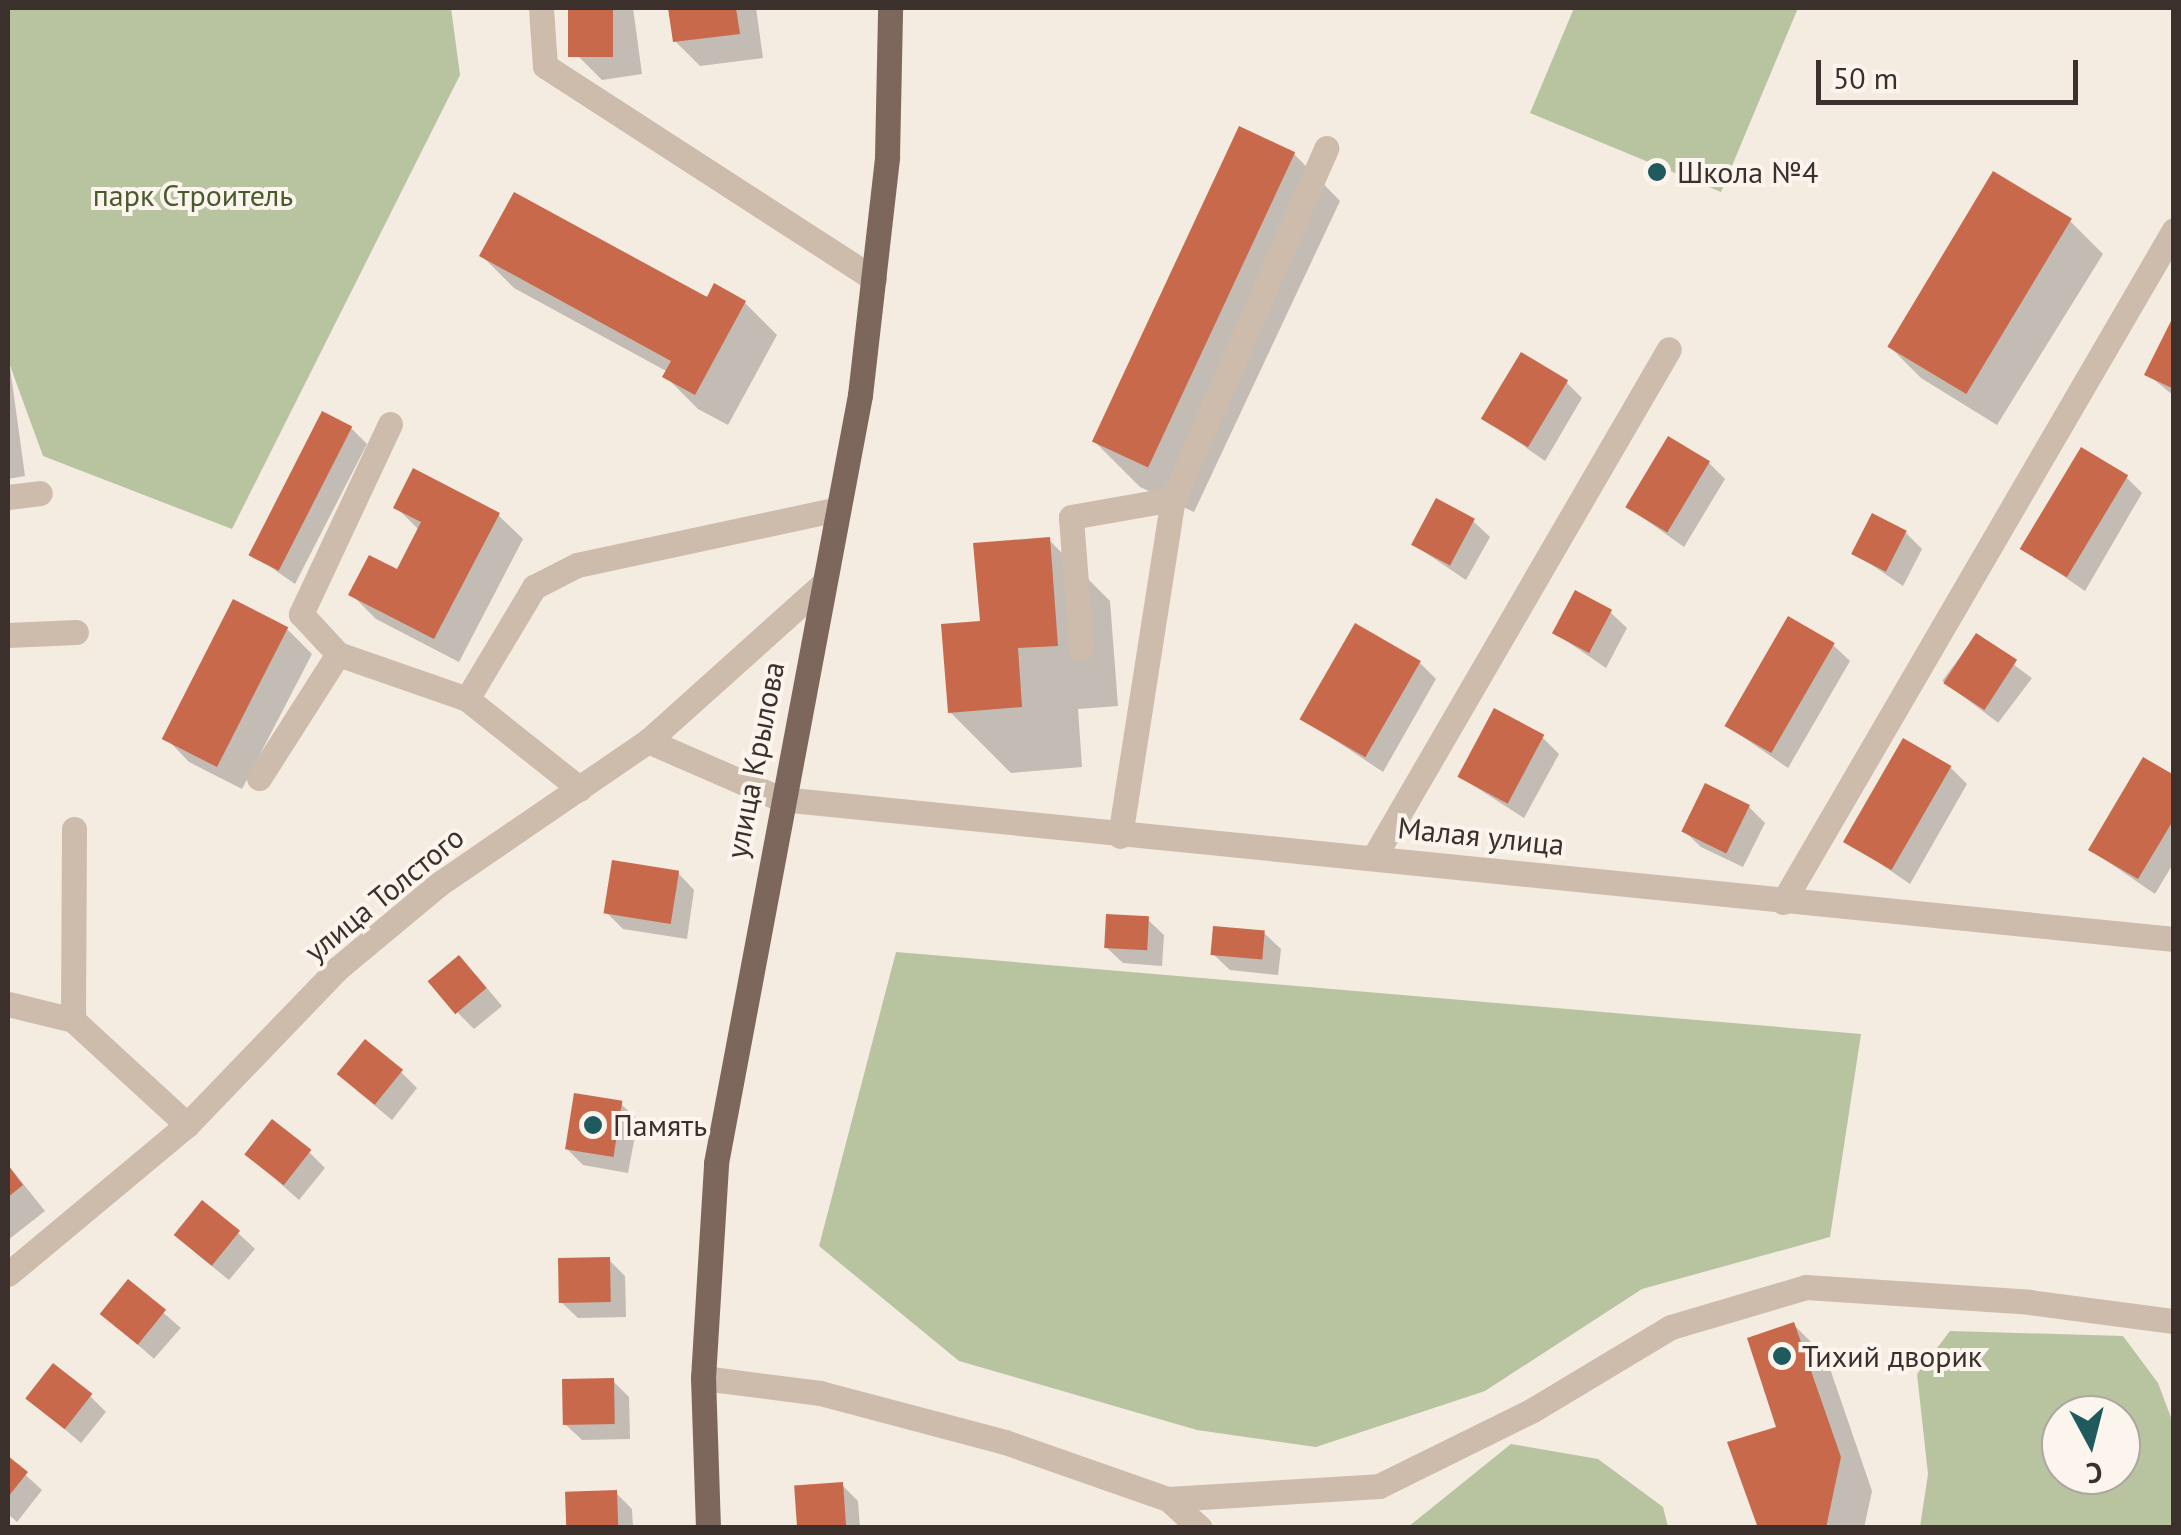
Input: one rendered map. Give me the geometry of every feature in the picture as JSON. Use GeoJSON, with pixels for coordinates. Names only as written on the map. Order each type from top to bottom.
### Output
{"type":"FeatureCollection","features":[{"type":"Feature","properties":{"kind":"main road","name":"улица Крылова"},"geometry":{"type":"LineString","coordinates":[[708,1528],[702,1378],[716,1163],[834,510],[860,395],[887,156],[890,8]]}},
{"type":"Feature","properties":{"kind":"street"},"geometry":{"type":"LineString","coordinates":[[541,8],[545,66],[874,279]]}},
{"type":"Feature","properties":{"kind":"street"},"geometry":{"type":"LineString","coordinates":[[1120,836],[1173,499],[1326,148]]}},
{"type":"Feature","properties":{"kind":"street"},"geometry":{"type":"LineString","coordinates":[[1783,902],[2174,230]]}},
{"type":"Feature","properties":{"kind":"street"},"geometry":{"type":"LineString","coordinates":[[1374,857],[1669,349]]}},
{"type":"Feature","properties":{"kind":"street"},"geometry":{"type":"LineString","coordinates":[[390,424],[301,614],[338,654],[466,699],[580,789]]}},
{"type":"Feature","properties":{"kind":"street"},"geometry":{"type":"LineString","coordinates":[[8,497],[40,493]]}},
{"type":"Feature","properties":{"kind":"street"},"geometry":{"type":"LineString","coordinates":[[1081,648],[1071,516],[1173,499]]}},
{"type":"Feature","properties":{"kind":"street"},"geometry":{"type":"LineString","coordinates":[[466,699],[534,586],[577,566],[834,510]]}},
{"type":"Feature","properties":{"kind":"street","name":"улица Толстого"},"geometry":{"type":"LineString","coordinates":[[8,1274],[187,1125],[337,969],[439,884],[648,741],[821,586]]}},
{"type":"Feature","properties":{"kind":"street"},"geometry":{"type":"LineString","coordinates":[[8,636],[76,632]]}},
{"type":"Feature","properties":{"kind":"street"},"geometry":{"type":"LineString","coordinates":[[260,778],[338,654]]}},
{"type":"Feature","properties":{"kind":"street","name":"Малая улица"},"geometry":{"type":"LineString","coordinates":[[648,741],[781,799],[1120,836],[1374,857],[1783,902],[2173,938]]}},
{"type":"Feature","properties":{"kind":"street"},"geometry":{"type":"LineString","coordinates":[[73,1020],[74,829]]}},
{"type":"Feature","properties":{"kind":"street"},"geometry":{"type":"LineString","coordinates":[[8,1004],[73,1020],[187,1125]]}},
{"type":"Feature","properties":{"kind":"street"},"geometry":{"type":"LineString","coordinates":[[702,1378],[820,1393],[1005,1442],[1168,1498],[1378,1486],[1531,1411],[1671,1327],[1806,1287],[2029,1302],[2174,1321]]}},
{"type":"Feature","properties":{"kind":"street"},"geometry":{"type":"LineString","coordinates":[[1168,1498],[1200,1528]]}},
{"type":"Feature","properties":{"kind":"green space","name":"парк Строитель"},"geometry":{"type":"Polygon","coordinates":[[[8,8],[451,8],[460,75],[232,529],[43,456],[8,360],[8,8]]]}},
{"type":"Feature","properties":{"kind":"green space"},"geometry":{"type":"Polygon","coordinates":[[[1574,8],[1798,8],[1721,192],[1530,113],[1574,8]]]}},
{"type":"Feature","properties":{"kind":"green space"},"geometry":{"type":"Polygon","coordinates":[[[896,952],[1861,1034],[1830,1237],[1642,1289],[1485,1391],[1316,1447],[1197,1430],[959,1361],[819,1246],[896,952]]]}},
{"type":"Feature","properties":{"kind":"green space"},"geometry":{"type":"Polygon","coordinates":[[[1950,1331],[2123,1336],[2158,1383],[2173,1423],[2173,1527],[1920,1527],[1928,1474],[1917,1374],[1950,1331]]]}},
{"type":"Feature","properties":{"kind":"green space"},"geometry":{"type":"Polygon","coordinates":[[[1511,1444],[1598,1459],[1663,1507],[1668,1527],[1408,1527],[1511,1444]]]}},
{"type":"Feature","properties":{"kind":"building"},"geometry":{"type":"Polygon","coordinates":[[[568,8],[613,8],[613,57],[568,57],[568,8]]]}},
{"type":"Feature","properties":{"kind":"building"},"geometry":{"type":"Polygon","coordinates":[[[668,8],[736,8],[740,34],[673,42],[668,8]]]}},
{"type":"Feature","properties":{"kind":"building"},"geometry":{"type":"Polygon","coordinates":[[[1239,126],[1295,152],[1148,468],[1092,441],[1239,126]]]}},
{"type":"Feature","properties":{"kind":"building"},"geometry":{"type":"Polygon","coordinates":[[[1993,171],[2072,218],[1966,394],[1887,347],[1993,171]]]}},
{"type":"Feature","properties":{"kind":"building"},"geometry":{"type":"Polygon","coordinates":[[[514,192],[707,297],[714,283],[746,301],[695,395],[662,377],[671,361],[479,256],[514,192]]]}},
{"type":"Feature","properties":{"kind":"building"},"geometry":{"type":"Polygon","coordinates":[[[2174,315],[2174,389],[2144,375],[2174,315]]]}},
{"type":"Feature","properties":{"kind":"building"},"geometry":{"type":"Polygon","coordinates":[[[1521,352],[1568,380],[1528,447],[1481,419],[1521,352]]]}},
{"type":"Feature","properties":{"kind":"building"},"geometry":{"type":"Polygon","coordinates":[[[322,411],[352,426],[279,571],[248,555],[322,411]]]}},
{"type":"Feature","properties":{"kind":"building"},"geometry":{"type":"Polygon","coordinates":[[[1668,436],[1710,461],[1667,532],[1625,507],[1668,436]]]}},
{"type":"Feature","properties":{"kind":"building"},"geometry":{"type":"Polygon","coordinates":[[[2081,447],[2128,475],[2067,577],[2020,549],[2081,447]]]}},
{"type":"Feature","properties":{"kind":"building"},"geometry":{"type":"Polygon","coordinates":[[[413,468],[500,513],[434,639],[348,595],[369,555],[397,569],[421,522],[393,508],[413,468]]]}},
{"type":"Feature","properties":{"kind":"building"},"geometry":{"type":"Polygon","coordinates":[[[1436,498],[1475,519],[1450,565],[1411,545],[1436,498]]]}},
{"type":"Feature","properties":{"kind":"building"},"geometry":{"type":"Polygon","coordinates":[[[1872,513],[1907,531],[1886,572],[1851,554],[1872,513]]]}},
{"type":"Feature","properties":{"kind":"building"},"geometry":{"type":"Polygon","coordinates":[[[1050,537],[1058,646],[1018,648],[1022,707],[948,713],[941,624],[980,621],[973,543],[1050,537]]]}},
{"type":"Feature","properties":{"kind":"building"},"geometry":{"type":"Polygon","coordinates":[[[1575,590],[1612,610],[1589,653],[1552,633],[1575,590]]]}},
{"type":"Feature","properties":{"kind":"building"},"geometry":{"type":"Polygon","coordinates":[[[233,599],[288,627],[217,767],[162,739],[233,599]]]}},
{"type":"Feature","properties":{"kind":"building"},"geometry":{"type":"Polygon","coordinates":[[[1788,616],[1835,643],[1771,753],[1724,726],[1788,616]]]}},
{"type":"Feature","properties":{"kind":"building"},"geometry":{"type":"Polygon","coordinates":[[[1355,623],[1421,661],[1365,757],[1300,719],[1355,623]]]}},
{"type":"Feature","properties":{"kind":"building"},"geometry":{"type":"Polygon","coordinates":[[[1976,633],[2017,660],[1984,710],[1943,683],[1976,633]]]}},
{"type":"Feature","properties":{"kind":"building"},"geometry":{"type":"Polygon","coordinates":[[[1494,708],[1544,735],[1508,804],[1457,777],[1494,708]]]}},
{"type":"Feature","properties":{"kind":"building"},"geometry":{"type":"Polygon","coordinates":[[[1903,738],[1951,766],[1891,870],[1843,842],[1903,738]]]}},
{"type":"Feature","properties":{"kind":"building"},"geometry":{"type":"Polygon","coordinates":[[[2143,757],[2174,775],[2174,819],[2138,879],[2088,850],[2143,757]]]}},
{"type":"Feature","properties":{"kind":"building"},"geometry":{"type":"Polygon","coordinates":[[[1705,783],[1750,805],[1726,853],[1681,832],[1705,783]]]}},
{"type":"Feature","properties":{"kind":"building"},"geometry":{"type":"Polygon","coordinates":[[[612,860],[679,871],[671,924],[604,913],[612,860]]]}},
{"type":"Feature","properties":{"kind":"building"},"geometry":{"type":"Polygon","coordinates":[[[1106,914],[1149,916],[1147,950],[1104,948],[1106,914]]]}},
{"type":"Feature","properties":{"kind":"building"},"geometry":{"type":"Polygon","coordinates":[[[1213,926],[1265,931],[1262,959],[1210,955],[1213,926]]]}},
{"type":"Feature","properties":{"kind":"building"},"geometry":{"type":"Polygon","coordinates":[[[459,955],[487,988],[455,1014],[428,981],[459,955]]]}},
{"type":"Feature","properties":{"kind":"building"},"geometry":{"type":"Polygon","coordinates":[[[365,1039],[403,1070],[375,1105],[337,1074],[365,1039]]]}},
{"type":"Feature","properties":{"kind":"building","name":"Память"},"geometry":{"type":"Polygon","coordinates":[[[574,1093],[622,1101],[613,1157],[565,1149],[574,1093]]]}},
{"type":"Feature","properties":{"kind":"building"},"geometry":{"type":"Polygon","coordinates":[[[272,1119],[311,1150],[284,1185],[244,1154],[272,1119]]]}},
{"type":"Feature","properties":{"kind":"building"},"geometry":{"type":"Polygon","coordinates":[[[8,1165],[23,1185],[8,1197],[8,1165]]]}},
{"type":"Feature","properties":{"kind":"building"},"geometry":{"type":"Polygon","coordinates":[[[202,1200],[240,1231],[212,1266],[174,1235],[202,1200]]]}},
{"type":"Feature","properties":{"kind":"building"},"geometry":{"type":"Polygon","coordinates":[[[610,1257],[611,1302],[559,1303],[558,1258],[610,1257]]]}},
{"type":"Feature","properties":{"kind":"building"},"geometry":{"type":"Polygon","coordinates":[[[128,1279],[166,1310],[138,1345],[100,1314],[128,1279]]]}},
{"type":"Feature","properties":{"kind":"building"},"geometry":{"type":"Polygon","coordinates":[[[1794,1322],[1841,1457],[1826,1528],[1758,1528],[1727,1442],[1776,1427],[1747,1338],[1794,1322]]]}},
{"type":"Feature","properties":{"kind":"building"},"geometry":{"type":"Polygon","coordinates":[[[53,1363],[92,1394],[65,1429],[25,1398],[53,1363]]]}},
{"type":"Feature","properties":{"kind":"building"},"geometry":{"type":"Polygon","coordinates":[[[614,1378],[615,1424],[563,1425],[562,1379],[614,1378]]]}},
{"type":"Feature","properties":{"kind":"building"},"geometry":{"type":"Polygon","coordinates":[[[8,1456],[28,1472],[8,1497],[8,1456]]]}},
{"type":"Feature","properties":{"kind":"building"},"geometry":{"type":"Polygon","coordinates":[[[843,1482],[846,1528],[797,1528],[794,1485],[843,1482]]]}},
{"type":"Feature","properties":{"kind":"building"},"geometry":{"type":"Polygon","coordinates":[[[617,1490],[618,1528],[566,1528],[565,1492],[617,1490]]]}},
{"type":"Feature","properties":{"kind":"place","name":"Школа №4"},"geometry":{"type":"Point","coordinates":[1657,172]}},
{"type":"Feature","properties":{"kind":"place","name":"Память"},"geometry":{"type":"Point","coordinates":[593,1125]}},
{"type":"Feature","properties":{"kind":"place","name":"Тихий дворик"},"geometry":{"type":"Point","coordinates":[1782,1356]}}]}
